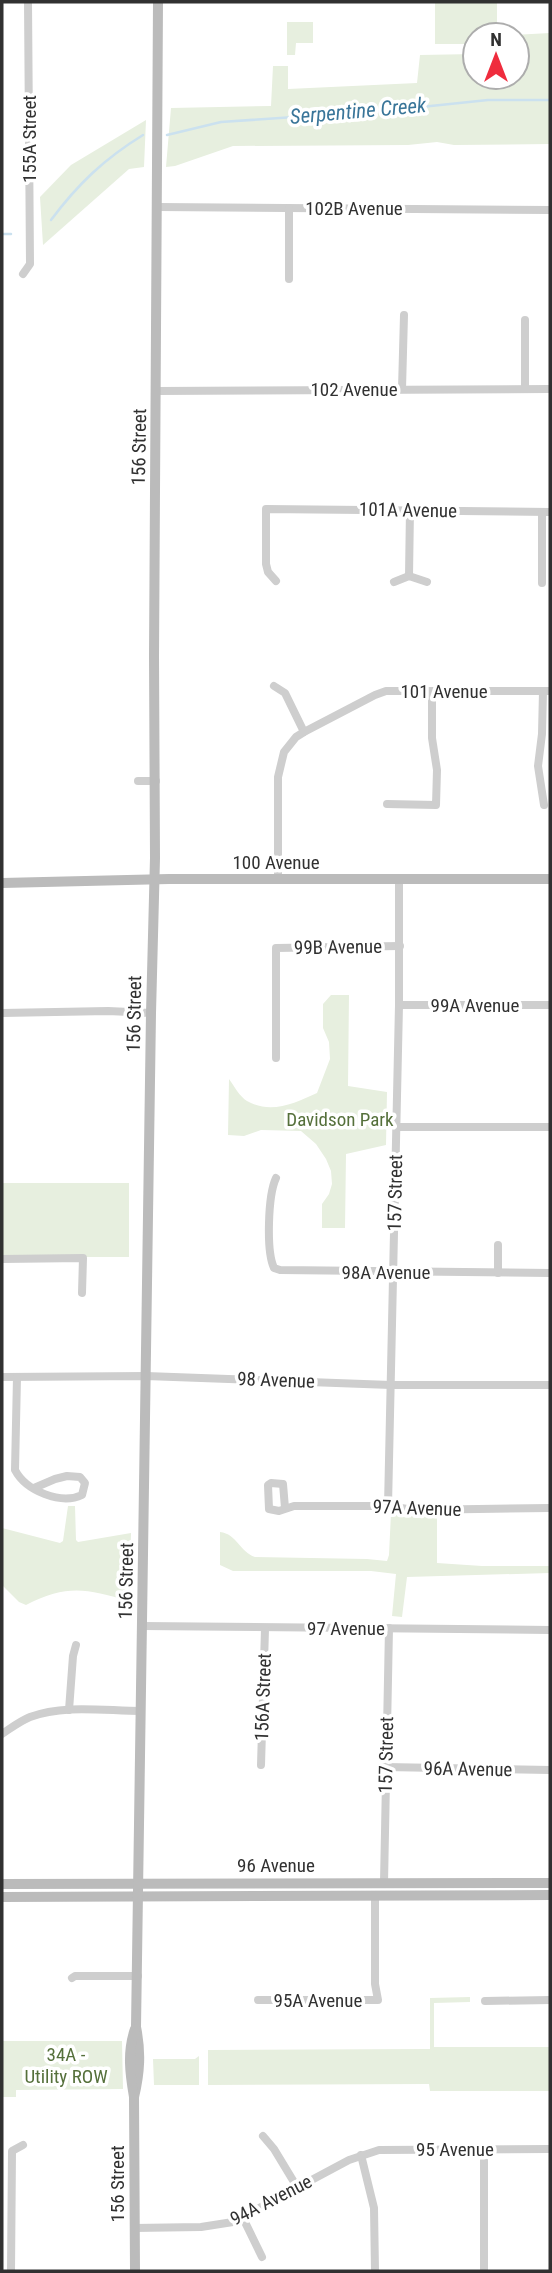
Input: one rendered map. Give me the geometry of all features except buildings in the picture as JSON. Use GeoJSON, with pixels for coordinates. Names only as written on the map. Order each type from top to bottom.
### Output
{"type":"FeatureCollection","features":[{"type":"Feature","properties":{"kind":"main road","name":"156 Street"},"geometry":{"type":"LineString","coordinates":[[135,2271],[134,2097],[130,2073],[130,2044],[136,2027],[138,1976],[155,879],[158,2]]}},
{"type":"Feature","properties":{"kind":"main road","name":"100 Avenue"},"geometry":{"type":"LineString","coordinates":[[2,883],[155,879],[550,879]]}},
{"type":"Feature","properties":{"kind":"main road"},"geometry":{"type":"LineString","coordinates":[[375,1895],[385,1889],[423,1888],[444,1883]]}},
{"type":"Feature","properties":{"kind":"main road","name":"96 Avenue"},"geometry":{"type":"LineString","coordinates":[[2,1884],[550,1883]]}},
{"type":"Feature","properties":{"kind":"main road","name":"96 Avenue"},"geometry":{"type":"LineString","coordinates":[[2,1897],[550,1895]]}},
{"type":"Feature","properties":{"kind":"street","name":"155A Street"},"geometry":{"type":"LineString","coordinates":[[23,274],[30,264],[28,2]]}},
{"type":"Feature","properties":{"kind":"street","name":"102B Avenue"},"geometry":{"type":"LineString","coordinates":[[158,207],[550,210]]}},
{"type":"Feature","properties":{"kind":"street"},"geometry":{"type":"LineString","coordinates":[[289,208],[289,279]]}},
{"type":"Feature","properties":{"kind":"street"},"geometry":{"type":"LineString","coordinates":[[402,389],[404,315]]}},
{"type":"Feature","properties":{"kind":"street"},"geometry":{"type":"LineString","coordinates":[[525,320],[525,389]]}},
{"type":"Feature","properties":{"kind":"street","name":"102 Avenue"},"geometry":{"type":"LineString","coordinates":[[157,391],[550,389]]}},
{"type":"Feature","properties":{"kind":"street","name":"101A Avenue"},"geometry":{"type":"LineString","coordinates":[[276,581],[268,572],[266,564],[266,509],[546,512]]}},
{"type":"Feature","properties":{"kind":"street"},"geometry":{"type":"LineString","coordinates":[[409,576],[410,509]]}},
{"type":"Feature","properties":{"kind":"street"},"geometry":{"type":"LineString","coordinates":[[542,583],[546,512]]}},
{"type":"Feature","properties":{"kind":"street"},"geometry":{"type":"LineString","coordinates":[[394,582],[409,576],[427,582]]}},
{"type":"Feature","properties":{"kind":"street"},"geometry":{"type":"LineString","coordinates":[[274,685],[285,693],[304,732],[287,747],[279,770],[278,879]]}},
{"type":"Feature","properties":{"kind":"street"},"geometry":{"type":"LineString","coordinates":[[387,804],[436,805],[437,770],[432,737],[432,691]]}},
{"type":"Feature","properties":{"kind":"street"},"geometry":{"type":"LineString","coordinates":[[544,805],[538,766],[546,691]]}},
{"type":"Feature","properties":{"kind":"street","name":"101 Avenue"},"geometry":{"type":"LineString","coordinates":[[304,732],[382,692],[546,691]]}},
{"type":"Feature","properties":{"kind":"street"},"geometry":{"type":"LineString","coordinates":[[138,781],[156,781]]}},
{"type":"Feature","properties":{"kind":"street","name":"157 Street"},"geometry":{"type":"LineString","coordinates":[[388,1506],[399,1005],[399,880]]}},
{"type":"Feature","properties":{"kind":"street","name":"99B Avenue"},"geometry":{"type":"LineString","coordinates":[[276,1058],[276,948],[400,946]]}},
{"type":"Feature","properties":{"kind":"street","name":"99A Avenue"},"geometry":{"type":"LineString","coordinates":[[399,1005],[550,1005]]}},
{"type":"Feature","properties":{"kind":"street"},"geometry":{"type":"LineString","coordinates":[[2,1013],[151,1013]]}},
{"type":"Feature","properties":{"kind":"street"},"geometry":{"type":"LineString","coordinates":[[396,1127],[469,1130],[550,1127]]}},
{"type":"Feature","properties":{"kind":"street","name":"98A Avenue"},"geometry":{"type":"LineString","coordinates":[[276,1178],[271,1191],[270,1250],[274,1268],[287,1272],[550,1273]]}},
{"type":"Feature","properties":{"kind":"street"},"geometry":{"type":"LineString","coordinates":[[498,1245],[498,1273]]}},
{"type":"Feature","properties":{"kind":"street"},"geometry":{"type":"LineString","coordinates":[[2,1259],[83,1258],[82,1293]]}},
{"type":"Feature","properties":{"kind":"street","name":"98 Avenue"},"geometry":{"type":"LineString","coordinates":[[2,1377],[146,1376],[390,1385],[550,1385]]}},
{"type":"Feature","properties":{"kind":"street"},"geometry":{"type":"LineString","coordinates":[[17,1377],[15,1471],[20,1480],[34,1488],[43,1493],[71,1499],[82,1495],[85,1483],[80,1477],[67,1476],[34,1488]]}},
{"type":"Feature","properties":{"kind":"street","name":"97A Avenue"},"geometry":{"type":"LineString","coordinates":[[285,1508],[550,1508]]}},
{"type":"Feature","properties":{"kind":"street","name":"97 Avenue"},"geometry":{"type":"LineString","coordinates":[[142,1626],[550,1630]]}},
{"type":"Feature","properties":{"kind":"street","name":"157 Street"},"geometry":{"type":"LineString","coordinates":[[384,1883],[389,1628]]}},
{"type":"Feature","properties":{"kind":"street","name":"156A Street"},"geometry":{"type":"LineString","coordinates":[[261,1765],[265,1629]]}},
{"type":"Feature","properties":{"kind":"street"},"geometry":{"type":"LineString","coordinates":[[69,1710],[72,1656],[76,1645]]}},
{"type":"Feature","properties":{"kind":"street"},"geometry":{"type":"LineString","coordinates":[[2,1734],[32,1716],[52,1711],[141,1711]]}},
{"type":"Feature","properties":{"kind":"street","name":"96A Avenue"},"geometry":{"type":"LineString","coordinates":[[385,1768],[550,1770]]}},
{"type":"Feature","properties":{"kind":"street","name":"95A Avenue"},"geometry":{"type":"LineString","coordinates":[[258,2000],[378,2000],[375,1984],[375,1895]]}},
{"type":"Feature","properties":{"kind":"street"},"geometry":{"type":"LineString","coordinates":[[72,1978],[138,1976]]}},
{"type":"Feature","properties":{"kind":"street"},"geometry":{"type":"LineString","coordinates":[[485,2001],[550,2000]]}},
{"type":"Feature","properties":{"kind":"street"},"geometry":{"type":"LineString","coordinates":[[263,2136],[297,2188]]}},
{"type":"Feature","properties":{"kind":"street"},"geometry":{"type":"LineString","coordinates":[[2,2151],[12,2151],[23,2145]]}},
{"type":"Feature","properties":{"kind":"street","name":"95 Avenue"},"geometry":{"type":"LineString","coordinates":[[361,2155],[386,2149],[550,2149]]}},
{"type":"Feature","properties":{"kind":"street"},"geometry":{"type":"LineString","coordinates":[[484,2149],[484,2271]]}},
{"type":"Feature","properties":{"kind":"street"},"geometry":{"type":"LineString","coordinates":[[11,2271],[12,2151]]}},
{"type":"Feature","properties":{"kind":"street"},"geometry":{"type":"LineString","coordinates":[[361,2155],[374,2208],[375,2271]]}},
{"type":"Feature","properties":{"kind":"street","name":"94A Avenue"},"geometry":{"type":"LineString","coordinates":[[134,2228],[217,2225],[243,2217],[361,2155]]}},
{"type":"Feature","properties":{"kind":"street"},"geometry":{"type":"LineString","coordinates":[[243,2217],[262,2257]]}},
{"type":"Feature","properties":{"kind":"green space"},"geometry":{"type":"Polygon","coordinates":[[[435,2],[497,2],[497,21],[461,21],[461,44],[435,44],[435,2]]]}},
{"type":"Feature","properties":{"kind":"green space"},"geometry":{"type":"Polygon","coordinates":[[[287,22],[313,22],[313,43],[296,43],[295,55],[287,55],[287,22]]]}},
{"type":"Feature","properties":{"kind":"green space"},"geometry":{"type":"Polygon","coordinates":[[[550,33],[550,144],[454,145],[437,142],[408,145],[233,146],[166,167],[171,108],[271,106],[273,66],[288,66],[288,89],[417,83],[420,55],[461,54],[461,91],[531,91],[531,34],[550,33]]]}},
{"type":"Feature","properties":{"kind":"green space"},"geometry":{"type":"Polygon","coordinates":[[[146,120],[144,167],[129,169],[43,245],[40,197],[71,165],[146,120]]]}},
{"type":"Feature","properties":{"kind":"green space","name":"Davidson Park"},"geometry":{"type":"Polygon","coordinates":[[[331,995],[349,995],[348,1086],[387,1092],[386,1145],[346,1154],[345,1228],[322,1228],[322,1204],[332,1184],[331,1171],[316,1144],[301,1131],[261,1130],[244,1136],[228,1135],[229,1079],[244,1099],[265,1107],[283,1106],[317,1093],[330,1059],[329,1042],[323,1028],[323,1004],[331,995]]]}},
{"type":"Feature","properties":{"kind":"green space"},"geometry":{"type":"Polygon","coordinates":[[[2,1183],[129,1183],[129,1257],[2,1257],[2,1183]]]}},
{"type":"Feature","properties":{"kind":"green space"},"geometry":{"type":"Polygon","coordinates":[[[68,1506],[75,1506],[78,1542],[131,1533],[129,1601],[89,1591],[66,1591],[26,1605],[19,1602],[2,1585],[2,1528],[60,1543],[63,1541],[68,1506]]]}},
{"type":"Feature","properties":{"kind":"green space"},"geometry":{"type":"Polygon","coordinates":[[[391,1513],[403,1516],[437,1516],[437,1563],[550,1566],[550,1573],[407,1577],[402,1617],[392,1616],[396,1574],[371,1571],[233,1571],[220,1565],[220,1532],[231,1536],[255,1557],[387,1561],[391,1513]]]}},
{"type":"Feature","properties":{"kind":"green space"},"geometry":{"type":"Polygon","coordinates":[[[470,1997],[470,2002],[434,2003],[434,2047],[550,2047],[550,2091],[430,2091],[429,2084],[208,2085],[208,2050],[430,2049],[430,1998],[470,1997]]]}},
{"type":"Feature","properties":{"kind":"green space","name":"34A - Utility ROW"},"geometry":{"type":"Polygon","coordinates":[[[2,2041],[122,2041],[123,2089],[16,2090],[16,2097],[2,2097],[2,2041]]]}},
{"type":"Feature","properties":{"kind":"green space"},"geometry":{"type":"Polygon","coordinates":[[[199,2056],[199,2085],[154,2085],[153,2059],[195,2059],[199,2056]]]}},
{"type":"Feature","properties":{"kind":"waterway","name":"Serpentine Creek"},"geometry":{"type":"LineString","coordinates":[[167,135],[221,122],[383,111],[488,100],[550,100]]}},
{"type":"Feature","properties":{"kind":"waterway","name":"Serpentine Creek"},"geometry":{"type":"LineString","coordinates":[[51,220],[92,173],[143,135]]}},
{"type":"Feature","properties":{"kind":"waterway","name":"Serpentine Creek"},"geometry":{"type":"LineString","coordinates":[[2,234],[11,234]]}}]}
